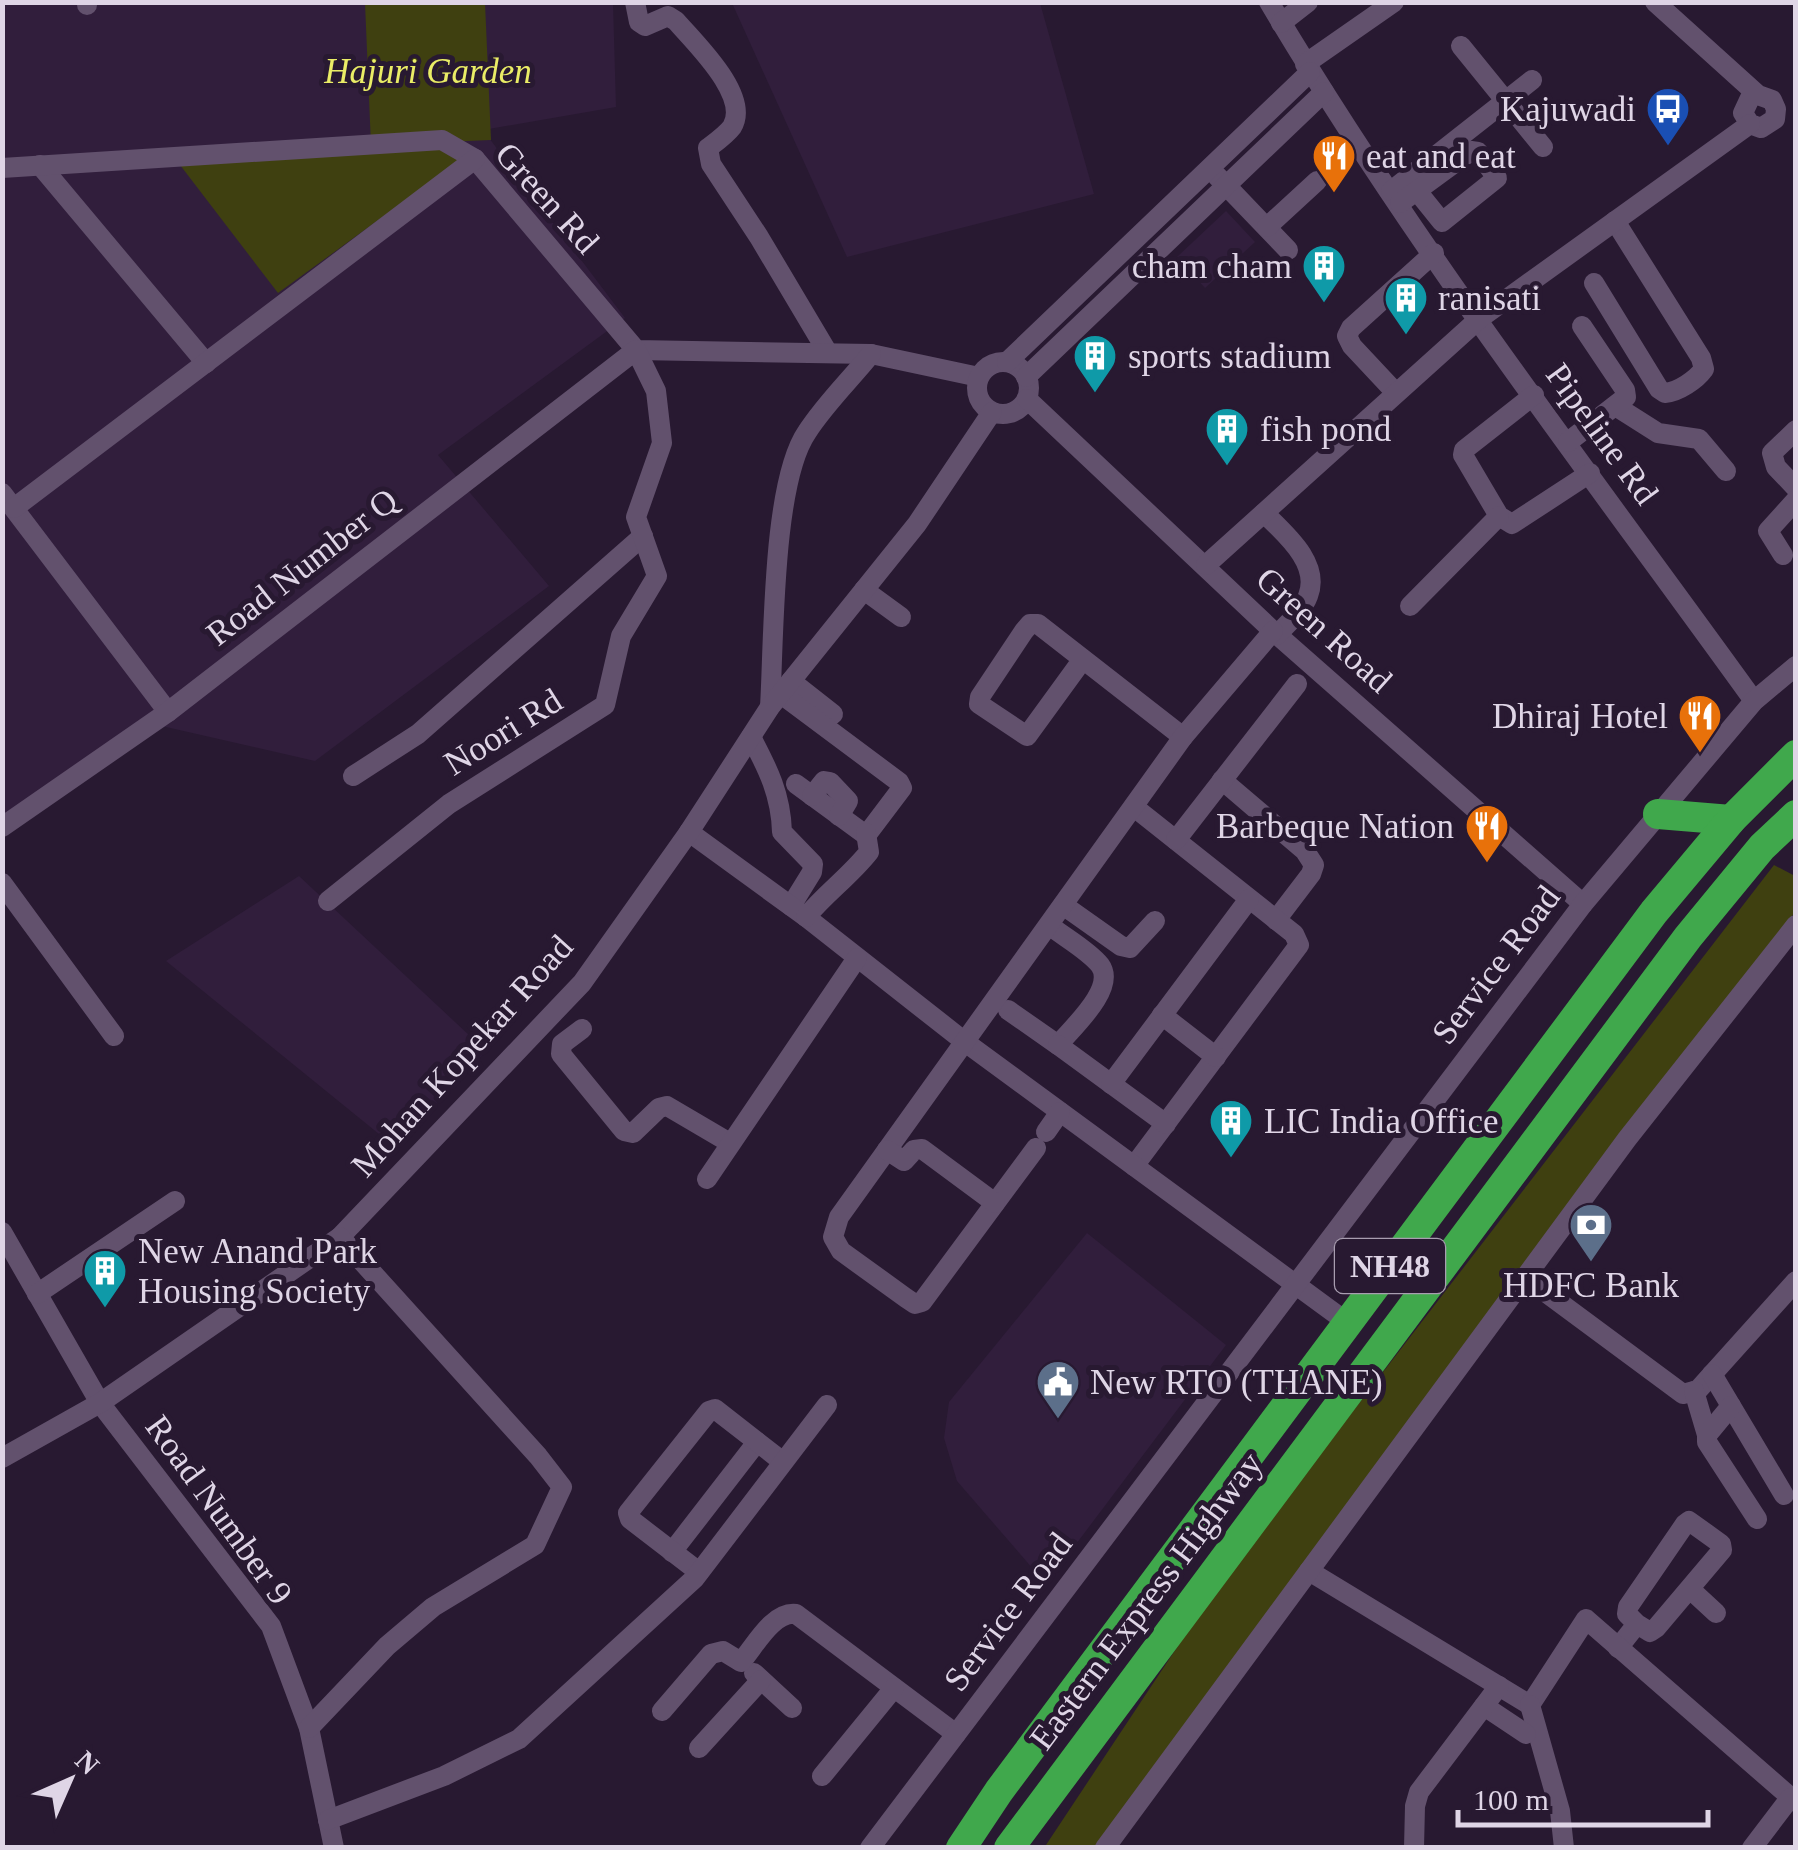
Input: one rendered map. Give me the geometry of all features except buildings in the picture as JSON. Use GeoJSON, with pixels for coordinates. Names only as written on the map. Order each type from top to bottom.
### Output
{"type":"FeatureCollection","features":[{"type":"Feature","properties":{"kind":"highway","name":"Eastern Express Highway"},"geometry":{"type":"LineString","coordinates":[[1000,1790],[1654,912],[1731,820],[1796,755]]}},
{"type":"Feature","properties":{"kind":"highway"},"geometry":{"type":"LineString","coordinates":[[1658,814],[1731,820]]}},
{"type":"Feature","properties":{"kind":"highway","name":"Eastern Express Highway"},"geometry":{"type":"LineString","coordinates":[[1012,1848],[1688,937],[1762,848],[1796,814]]}},
{"type":"Feature","properties":{"kind":"highway"},"geometry":{"type":"LineString","coordinates":[[941,1848],[1000,1790]]}},
{"type":"Feature","properties":{"kind":"highway","name":"NH48"},"geometry":{"type":"LineString","coordinates":[[961,1848],[1000,1790]]}},
{"type":"Feature","properties":{"kind":"street"},"geometry":{"type":"LineString","coordinates":[[634,2],[639,22],[645,26],[668,16],[676,21],[723,77],[736,117],[730,129],[708,148],[711,164],[828,354]]}},
{"type":"Feature","properties":{"kind":"street","name":"Pipeline Rd"},"geometry":{"type":"LineString","coordinates":[[1268,2],[1324,92],[1403,195],[1434,253],[1479,318],[1754,701]]}},
{"type":"Feature","properties":{"kind":"street"},"geometry":{"type":"LineString","coordinates":[[1281,23],[1308,2]]}},
{"type":"Feature","properties":{"kind":"street"},"geometry":{"type":"LineString","coordinates":[[1007,362],[1026,376],[1027,398],[1010,414],[992,412],[976,393],[979,376],[990,365],[1007,362],[1210,168],[1308,68],[1394,2]]}},
{"type":"Feature","properties":{"kind":"street"},"geometry":{"type":"LineString","coordinates":[[1655,2],[1758,95],[1772,100],[1776,114],[1795,129]]}},
{"type":"Feature","properties":{"kind":"street"},"geometry":{"type":"LineString","coordinates":[[1462,46],[1543,147]]}},
{"type":"Feature","properties":{"kind":"street"},"geometry":{"type":"LineString","coordinates":[[1403,195],[1532,80]]}},
{"type":"Feature","properties":{"kind":"street"},"geometry":{"type":"LineString","coordinates":[[1026,376],[1324,92]]}},
{"type":"Feature","properties":{"kind":"street"},"geometry":{"type":"LineString","coordinates":[[1758,95],[1745,104],[1744,113],[1750,124],[1761,128],[1769,125],[1776,114]]}},
{"type":"Feature","properties":{"kind":"street"},"geometry":{"type":"LineString","coordinates":[[1206,565],[1479,318],[1750,124]]}},
{"type":"Feature","properties":{"kind":"street","name":"Green Rd"},"geometry":{"type":"LineString","coordinates":[[2,168],[442,140],[476,159],[636,350]]}},
{"type":"Feature","properties":{"kind":"street"},"geometry":{"type":"LineString","coordinates":[[168,712],[8,500],[206,363],[476,159]]}},
{"type":"Feature","properties":{"kind":"street"},"geometry":{"type":"LineString","coordinates":[[40,165],[206,363]]}},
{"type":"Feature","properties":{"kind":"street"},"geometry":{"type":"LineString","coordinates":[[1210,168],[1288,250]]}},
{"type":"Feature","properties":{"kind":"street"},"geometry":{"type":"LineString","coordinates":[[1267,227],[1317,181]]}},
{"type":"Feature","properties":{"kind":"street"},"geometry":{"type":"LineString","coordinates":[[1594,283],[1660,389],[1673,392],[1699,376],[1704,369],[1701,358],[1616,220]]}},
{"type":"Feature","properties":{"kind":"street"},"geometry":{"type":"LineString","coordinates":[[1396,393],[1347,336],[1351,328],[1434,253]]}},
{"type":"Feature","properties":{"kind":"street"},"geometry":{"type":"LineString","coordinates":[[1568,442],[1626,397],[1582,326]]}},
{"type":"Feature","properties":{"kind":"street"},"geometry":{"type":"LineString","coordinates":[[636,350],[871,354],[979,376]]}},
{"type":"Feature","properties":{"kind":"street","name":"Noori Rd"},"geometry":{"type":"LineString","coordinates":[[328,902],[448,804],[606,705],[620,636],[657,576],[636,518],[662,443],[656,391],[636,350]]}},
{"type":"Feature","properties":{"kind":"street","name":"Road Number Q"},"geometry":{"type":"LineString","coordinates":[[2,827],[168,712],[636,350]]}},
{"type":"Feature","properties":{"kind":"street"},"geometry":{"type":"LineString","coordinates":[[781,694],[780,533],[791,466],[805,434],[871,354]]}},
{"type":"Feature","properties":{"kind":"street"},"geometry":{"type":"LineString","coordinates":[[1534,395],[1464,450],[1463,455],[1499,516],[1512,524],[1590,473]]}},
{"type":"Feature","properties":{"kind":"street","name":"Green Road"},"geometry":{"type":"LineString","coordinates":[[1027,398],[1275,633],[1583,904]]}},
{"type":"Feature","properties":{"kind":"street"},"geometry":{"type":"LineString","coordinates":[[1617,407],[1658,433],[1699,438],[1726,471]]}},
{"type":"Feature","properties":{"kind":"street","name":"Mohan Kopekar Road"},"geometry":{"type":"LineString","coordinates":[[2,1458],[100,1403],[340,1238],[582,983],[781,694],[917,524],[992,412]]}},
{"type":"Feature","properties":{"kind":"street"},"geometry":{"type":"LineString","coordinates":[[1796,430],[1772,453],[1776,467],[1796,488]]}},
{"type":"Feature","properties":{"kind":"street"},"geometry":{"type":"LineString","coordinates":[[1783,555],[1768,531],[1796,500]]}},
{"type":"Feature","properties":{"kind":"street"},"geometry":{"type":"LineString","coordinates":[[1060,1112],[922,1302],[915,1304],[842,1251],[833,1237],[838,1218],[1183,737],[1308,598],[1308,568],[1293,543],[1264,513]]}},
{"type":"Feature","properties":{"kind":"street"},"geometry":{"type":"LineString","coordinates":[[1410,606],[1499,516]]}},
{"type":"Feature","properties":{"kind":"street"},"geometry":{"type":"LineString","coordinates":[[353,776],[418,734],[643,536]]}},
{"type":"Feature","properties":{"kind":"street"},"geometry":{"type":"LineString","coordinates":[[864,590],[901,617]]}},
{"type":"Feature","properties":{"kind":"street"},"geometry":{"type":"LineString","coordinates":[[1083,660],[1027,736],[979,704],[1030,624],[1038,624],[1183,737]]}},
{"type":"Feature","properties":{"kind":"street","name":"Service Road"},"geometry":{"type":"LineString","coordinates":[[870,1848],[1583,904],[1754,701],[1796,666]]}},
{"type":"Feature","properties":{"kind":"street"},"geometry":{"type":"LineString","coordinates":[[1176,840],[1297,684]]}},
{"type":"Feature","properties":{"kind":"street"},"geometry":{"type":"LineString","coordinates":[[781,694],[833,714]]}},
{"type":"Feature","properties":{"kind":"street"},"geometry":{"type":"LineString","coordinates":[[781,694],[902,788],[866,833],[869,852],[848,878],[824,885],[798,911]]}},
{"type":"Feature","properties":{"kind":"street"},"geometry":{"type":"LineString","coordinates":[[751,737],[772,776],[781,808],[782,832],[813,864],[798,911]]}},
{"type":"Feature","properties":{"kind":"street"},"geometry":{"type":"LineString","coordinates":[[1222,780],[1305,850],[1314,865],[1276,920]]}},
{"type":"Feature","properties":{"kind":"street"},"geometry":{"type":"LineString","coordinates":[[804,790],[866,833]]}},
{"type":"Feature","properties":{"kind":"street"},"geometry":{"type":"LineString","coordinates":[[1134,807],[1294,934],[1298,950],[1134,1166]]}},
{"type":"Feature","properties":{"kind":"street"},"geometry":{"type":"LineString","coordinates":[[688,832],[798,911],[965,1042],[1348,1323]]}},
{"type":"Feature","properties":{"kind":"street"},"geometry":{"type":"LineString","coordinates":[[2,883],[114,1036]]}},
{"type":"Feature","properties":{"kind":"street"},"geometry":{"type":"LineString","coordinates":[[1110,1084],[1250,899]]}},
{"type":"Feature","properties":{"kind":"street"},"geometry":{"type":"LineString","coordinates":[[1063,904],[1120,946],[1130,948],[1155,921]]}},
{"type":"Feature","properties":{"kind":"street"},"geometry":{"type":"LineString","coordinates":[[1049,925],[1100,965],[1106,978],[1103,990],[1058,1046]]}},
{"type":"Feature","properties":{"kind":"street"},"geometry":{"type":"LineString","coordinates":[[1105,1848],[1627,1139],[1796,925]]}},
{"type":"Feature","properties":{"kind":"street"},"geometry":{"type":"LineString","coordinates":[[707,1179],[857,958]]}},
{"type":"Feature","properties":{"kind":"street"},"geometry":{"type":"LineString","coordinates":[[1008,1010],[1166,1124]]}},
{"type":"Feature","properties":{"kind":"street"},"geometry":{"type":"LineString","coordinates":[[1162,1015],[1216,1057]]}},
{"type":"Feature","properties":{"kind":"street"},"geometry":{"type":"LineString","coordinates":[[582,1029],[562,1044],[562,1054],[624,1131],[633,1133],[659,1108],[667,1106],[730,1144]]}},
{"type":"Feature","properties":{"kind":"street"},"geometry":{"type":"LineString","coordinates":[[887,1150],[904,1160],[914,1150],[922,1150],[995,1203]]}},
{"type":"Feature","properties":{"kind":"street"},"geometry":{"type":"LineString","coordinates":[[37,1294],[175,1201]]}},
{"type":"Feature","properties":{"kind":"street","name":"Road Number 9"},"geometry":{"type":"LineString","coordinates":[[2,1232],[100,1403],[271,1626],[309,1728],[334,1848]]}},
{"type":"Feature","properties":{"kind":"street"},"geometry":{"type":"LineString","coordinates":[[309,1728],[387,1646],[432,1607],[535,1545],[562,1487],[340,1238]]}},
{"type":"Feature","properties":{"kind":"street"},"geometry":{"type":"LineString","coordinates":[[1525,1277],[1683,1394],[1694,1391],[1712,1374],[1796,1281]]}},
{"type":"Feature","properties":{"kind":"street"},"geometry":{"type":"LineString","coordinates":[[1712,1374],[1784,1495]]}},
{"type":"Feature","properties":{"kind":"street"},"geometry":{"type":"LineString","coordinates":[[1694,1391],[1707,1442],[1757,1518]]}},
{"type":"Feature","properties":{"kind":"street"},"geometry":{"type":"LineString","coordinates":[[328,1820],[444,1776],[520,1739],[699,1572],[827,1405]]}},
{"type":"Feature","properties":{"kind":"street"},"geometry":{"type":"LineString","coordinates":[[1707,1435],[1731,1406]]}},
{"type":"Feature","properties":{"kind":"street"},"geometry":{"type":"LineString","coordinates":[[699,1572],[628,1514],[715,1408],[783,1462]]}},
{"type":"Feature","properties":{"kind":"street"},"geometry":{"type":"LineString","coordinates":[[672,1552],[757,1442]]}},
{"type":"Feature","properties":{"kind":"street"},"geometry":{"type":"LineString","coordinates":[[1690,1521],[1720,1544],[1722,1550],[1656,1628],[1650,1632],[1637,1624],[1628,1614],[1628,1607],[1690,1521]]}},
{"type":"Feature","properties":{"kind":"street"},"geometry":{"type":"LineString","coordinates":[[1309,1571],[1530,1704],[1560,1811],[1564,1848]]}},
{"type":"Feature","properties":{"kind":"street"},"geometry":{"type":"LineString","coordinates":[[1690,1589],[1716,1613]]}},
{"type":"Feature","properties":{"kind":"street"},"geometry":{"type":"LineString","coordinates":[[741,1662],[777,1619],[788,1612],[796,1614],[956,1734]]}},
{"type":"Feature","properties":{"kind":"street"},"geometry":{"type":"LineString","coordinates":[[1530,1704],[1586,1619],[1793,1800],[1752,1848]]}},
{"type":"Feature","properties":{"kind":"street"},"geometry":{"type":"LineString","coordinates":[[1618,1648],[1637,1624]]}},
{"type":"Feature","properties":{"kind":"street"},"geometry":{"type":"LineString","coordinates":[[662,1710],[711,1654],[723,1651],[792,1708]]}},
{"type":"Feature","properties":{"kind":"street"},"geometry":{"type":"LineString","coordinates":[[699,1748],[761,1680]]}},
{"type":"Feature","properties":{"kind":"street"},"geometry":{"type":"LineString","coordinates":[[1414,1848],[1419,1792],[1499,1686]]}},
{"type":"Feature","properties":{"kind":"street"},"geometry":{"type":"LineString","coordinates":[[822,1776],[894,1688]]}},
{"type":"Feature","properties":{"kind":"street"},"geometry":{"type":"LineString","coordinates":[[1484,1706],[1526,1734]]}},
{"type":"Feature","properties":{"kind":"shaded area"},"geometry":{"type":"Polygon","coordinates":[[[3,3],[613,3],[616,107],[483,130],[625,318],[438,455],[549,586],[315,761],[153,724],[3,818],[3,3]]]}},
{"type":"Feature","properties":{"kind":"shaded area"},"geometry":{"type":"Polygon","coordinates":[[[732,3],[1040,3],[1094,194],[847,257],[732,3]]]}},
{"type":"Feature","properties":{"kind":"shaded area"},"geometry":{"type":"Polygon","coordinates":[[[1226,211],[1255,242],[1205,288],[1177,257],[1226,211]]]}},
{"type":"Feature","properties":{"kind":"shaded area"},"geometry":{"type":"Polygon","coordinates":[[[299,876],[486,1051],[395,1147],[166,961],[299,876]]]}},
{"type":"Feature","properties":{"kind":"shaded area","name":"New RTO (THANE)"},"geometry":{"type":"Polygon","coordinates":[[[1087,1233],[1226,1345],[1046,1584],[957,1481],[944,1438],[949,1402],[1087,1233]]]}},
{"type":"Feature","properties":{"kind":"green space","name":"Hajuri Garden"},"geometry":{"type":"Polygon","coordinates":[[[365,3],[485,3],[491,140],[371,145],[365,3]]]}},
{"type":"Feature","properties":{"kind":"green space"},"geometry":{"type":"Polygon","coordinates":[[[444,149],[462,159],[278,293],[177,161],[444,149]]]}},
{"type":"Feature","properties":{"kind":"green space"},"geometry":{"type":"Polygon","coordinates":[[[1774,865],[1795,876],[1795,912],[1096,1847],[1044,1848],[1215,1590],[1774,865]]]}},
{"type":"Feature","properties":{"kind":"place","name":"Kajuwadi"},"geometry":{"type":"Point","coordinates":[1668,147]}},
{"type":"Feature","properties":{"kind":"place","name":"eat and eat"},"geometry":{"type":"Point","coordinates":[1334,194]}},
{"type":"Feature","properties":{"kind":"place","name":"cham cham"},"geometry":{"type":"Point","coordinates":[1324,304]}},
{"type":"Feature","properties":{"kind":"place","name":"ranisati"},"geometry":{"type":"Point","coordinates":[1406,336]}},
{"type":"Feature","properties":{"kind":"place","name":"sports stadium"},"geometry":{"type":"Point","coordinates":[1095,394]}},
{"type":"Feature","properties":{"kind":"place","name":"fish pond"},"geometry":{"type":"Point","coordinates":[1227,467]}},
{"type":"Feature","properties":{"kind":"place","name":"Dhiraj Hotel"},"geometry":{"type":"Point","coordinates":[1700,754]}},
{"type":"Feature","properties":{"kind":"place","name":"Barbeque Nation"},"geometry":{"type":"Point","coordinates":[1487,864]}},
{"type":"Feature","properties":{"kind":"place","name":"LIC India Office"},"geometry":{"type":"Point","coordinates":[1231,1159]}},
{"type":"Feature","properties":{"kind":"place","name":"HDFC Bank"},"geometry":{"type":"Point","coordinates":[1591,1263]}},
{"type":"Feature","properties":{"kind":"place","name":"New Anand Park Housing Society"},"geometry":{"type":"Point","coordinates":[105,1309]}},
{"type":"Feature","properties":{"kind":"place","name":"New RTO (THANE)"},"geometry":{"type":"Point","coordinates":[1058,1420]}}]}
